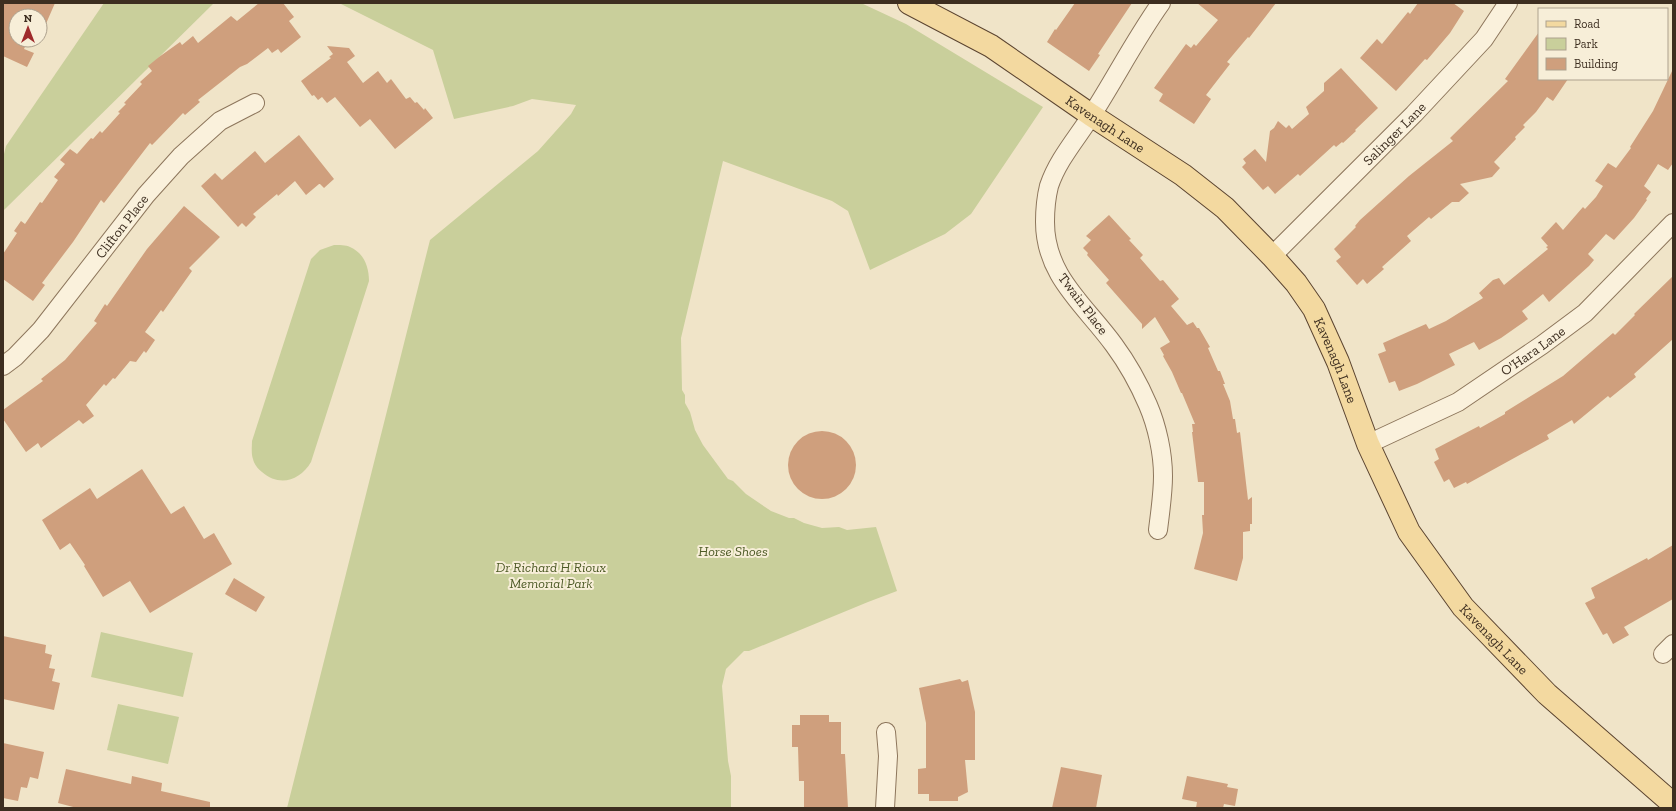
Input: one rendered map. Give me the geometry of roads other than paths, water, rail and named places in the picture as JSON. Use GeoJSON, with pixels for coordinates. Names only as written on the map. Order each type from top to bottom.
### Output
{"type":"FeatureCollection","features":[{"type":"Feature","properties":{"kind":"main road","name":"Kavenagh Lane"},"geometry":{"type":"LineString","coordinates":[[909,3],[991,46],[1182,175],[1225,208],[1272,256],[1296,283],[1314,309],[1338,362],[1368,444],[1409,532],[1463,607],[1547,694],[1673,804]]}},
{"type":"Feature","properties":{"kind":"street","name":"Twain Place"},"geometry":{"type":"LineString","coordinates":[[1158,530],[1163,476],[1159,440],[1149,406],[1134,374],[1114,344],[1071,293],[1058,274],[1049,253],[1045,231],[1045,208],[1049,186],[1058,165],[1092,115],[1161,3]]}},
{"type":"Feature","properties":{"kind":"street","name":"Salinger Lane"},"geometry":{"type":"LineString","coordinates":[[1272,256],[1414,114],[1484,38],[1508,3]]}},
{"type":"Feature","properties":{"kind":"street","name":"Clifton Place"},"geometry":{"type":"LineString","coordinates":[[3,366],[15,357],[41,330],[146,195],[181,156],[220,121],[255,103]]}},
{"type":"Feature","properties":{"kind":"street","name":"O'Hara Lane"},"geometry":{"type":"LineString","coordinates":[[1368,444],[1458,402],[1542,345],[1585,313],[1673,223]]}},
{"type":"Feature","properties":{"kind":"street"},"geometry":{"type":"LineString","coordinates":[[885,808],[888,763],[886,732]]}},
{"type":"Feature","properties":{"kind":"park label","name":"Horse Shoes"},"geometry":{"type":"Point","coordinates":[733,551]}},
{"type":"Feature","properties":{"kind":"park label","name":"Dr Richard H Rioux Memorial Park"},"geometry":{"type":"Point","coordinates":[551,576]}}]}
